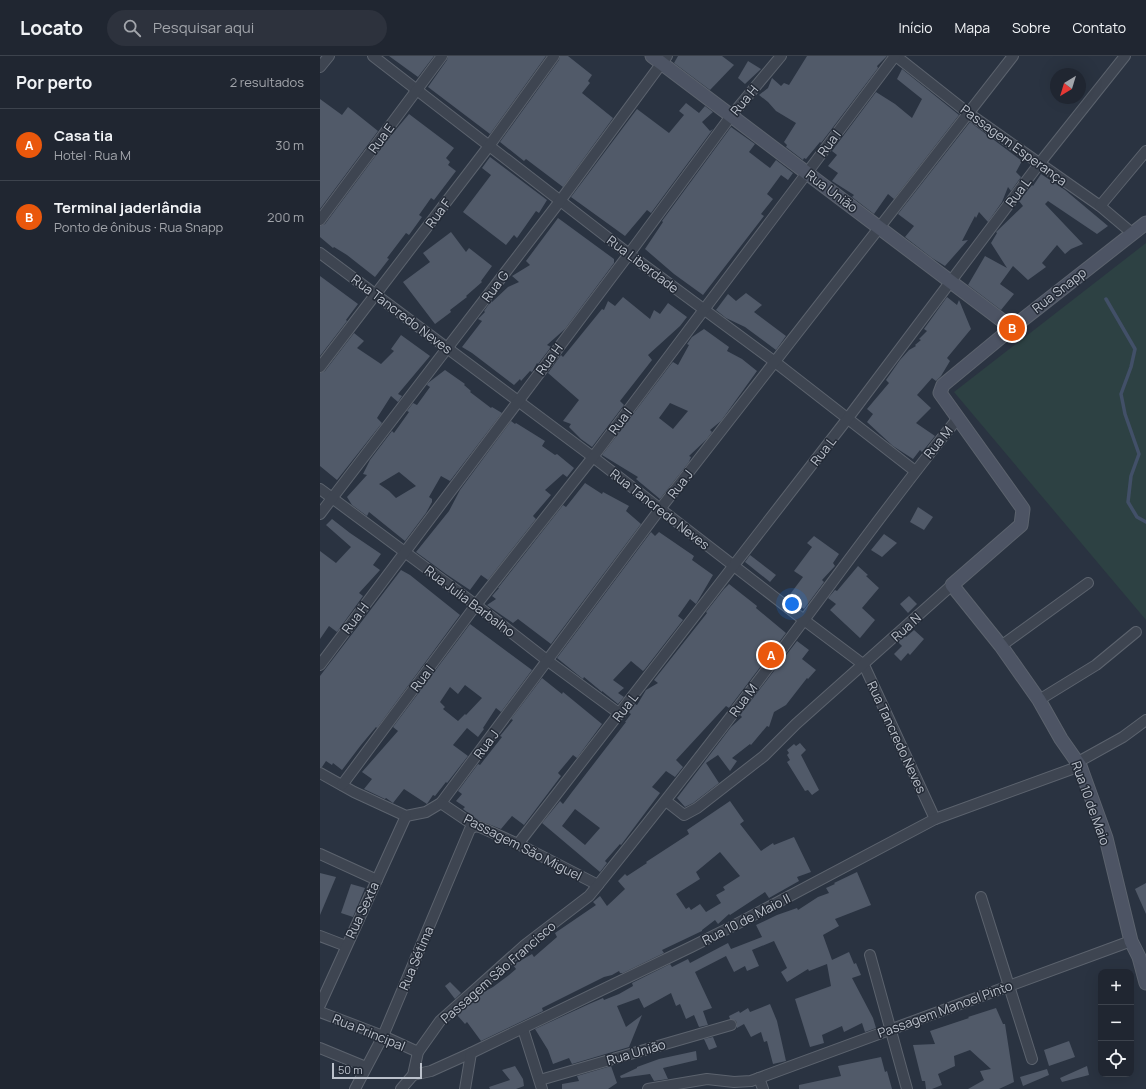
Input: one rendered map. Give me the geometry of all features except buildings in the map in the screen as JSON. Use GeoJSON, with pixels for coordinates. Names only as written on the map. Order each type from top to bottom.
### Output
{"type":"FeatureCollection","features":[{"type":"Feature","properties":{"kind":"main road","name":"Rua União"},"geometry":{"type":"LineString","coordinates":[[660,58],[731,116],[1012,328]]}},
{"type":"Feature","properties":{"kind":"main road","name":"Rua Snapp"},"geometry":{"type":"LineString","coordinates":[[940,393],[943,385],[1012,328],[1146,223]]}},
{"type":"Feature","properties":{"kind":"main road","name":"Rua N"},"geometry":{"type":"LineString","coordinates":[[940,393],[1023,509],[1021,525],[952,586]]}},
{"type":"Feature","properties":{"kind":"main road","name":"Rua 10 de Maio"},"geometry":{"type":"LineString","coordinates":[[952,586],[1001,646],[1039,700],[1061,739],[1079,764],[1106,838],[1131,941],[1139,957],[1146,983]]}},
{"type":"Feature","properties":{"kind":"street"},"geometry":{"type":"LineString","coordinates":[[320,68],[329,56]]}},
{"type":"Feature","properties":{"kind":"street","name":"Rua Liberdade"},"geometry":{"type":"LineString","coordinates":[[373,56],[629,254],[775,362],[915,471]]}},
{"type":"Feature","properties":{"kind":"street","name":"Rua E"},"geometry":{"type":"LineString","coordinates":[[320,220],[442,56]]}},
{"type":"Feature","properties":{"kind":"street","name":"Rua F"},"geometry":{"type":"LineString","coordinates":[[320,367],[489,146],[554,56]]}},
{"type":"Feature","properties":{"kind":"street","name":"Rua H"},"geometry":{"type":"LineString","coordinates":[[320,665],[731,116],[782,56]]}},
{"type":"Feature","properties":{"kind":"street","name":"Passagem Esperança"},"geometry":{"type":"LineString","coordinates":[[896,56],[968,113],[1100,206],[1132,233]]}},
{"type":"Feature","properties":{"kind":"street","name":"Rua I"},"geometry":{"type":"LineString","coordinates":[[342,785],[476,605],[593,457],[806,172],[896,56]]}},
{"type":"Feature","properties":{"kind":"street"},"geometry":{"type":"LineString","coordinates":[[880,227],[1013,56]]}},
{"type":"Feature","properties":{"kind":"street","name":"Rua L"},"geometry":{"type":"LineString","coordinates":[[518,844],[735,566],[1039,164],[1125,56]]}},
{"type":"Feature","properties":{"kind":"street","name":"Rua G"},"geometry":{"type":"LineString","coordinates":[[320,514],[560,200],[660,58]]}},
{"type":"Feature","properties":{"kind":"street"},"geometry":{"type":"LineString","coordinates":[[1100,206],[1146,151]]}},
{"type":"Feature","properties":{"kind":"street","name":"Rua J"},"geometry":{"type":"LineString","coordinates":[[441,803],[660,509],[880,227]]}},
{"type":"Feature","properties":{"kind":"street","name":"Rua Tancredo Neves"},"geometry":{"type":"LineString","coordinates":[[320,253],[593,457],[864,665],[935,819]]}},
{"type":"Feature","properties":{"kind":"street","name":"Rua M"},"geometry":{"type":"LineString","coordinates":[[598,885],[666,801],[915,471],[958,418]]}},
{"type":"Feature","properties":{"kind":"street","name":"Rua Julia Barbalho"},"geometry":{"type":"LineString","coordinates":[[320,489],[620,714]]}},
{"type":"Feature","properties":{"kind":"street"},"geometry":{"type":"LineString","coordinates":[[1001,646],[1088,583]]}},
{"type":"Feature","properties":{"kind":"street","name":"Rua N"},"geometry":{"type":"LineString","coordinates":[[666,801],[684,815],[697,808],[764,756],[796,724],[952,586]]}},
{"type":"Feature","properties":{"kind":"street"},"geometry":{"type":"LineString","coordinates":[[1039,700],[1096,665],[1136,632]]}},
{"type":"Feature","properties":{"kind":"street","name":"Rua 10 de Maio II"},"geometry":{"type":"LineString","coordinates":[[413,1075],[430,1071],[471,1054],[523,1029],[730,927],[935,819],[1079,764],[1123,737],[1146,720]]}},
{"type":"Feature","properties":{"kind":"street"},"geometry":{"type":"LineString","coordinates":[[320,773],[354,792],[406,816],[426,812],[441,803]]}},
{"type":"Feature","properties":{"kind":"street","name":"Passagem São Miguel"},"geometry":{"type":"LineString","coordinates":[[441,803],[475,826],[480,826],[518,844],[598,885]]}},
{"type":"Feature","properties":{"kind":"street","name":"Rua Sexta"},"geometry":{"type":"LineString","coordinates":[[320,1005],[406,816]]}},
{"type":"Feature","properties":{"kind":"street","name":"Rua Sétima"},"geometry":{"type":"LineString","coordinates":[[356,1089],[383,1036],[470,830],[475,826]]}},
{"type":"Feature","properties":{"kind":"street"},"geometry":{"type":"LineString","coordinates":[[320,854],[377,880]]}},
{"type":"Feature","properties":{"kind":"street","name":"Passagem São Francisco"},"geometry":{"type":"LineString","coordinates":[[401,1089],[413,1075],[418,1052],[440,1021],[525,945],[588,896],[598,885]]}},
{"type":"Feature","properties":{"kind":"street"},"geometry":{"type":"LineString","coordinates":[[981,897],[1032,1060]]}},
{"type":"Feature","properties":{"kind":"street"},"geometry":{"type":"LineString","coordinates":[[320,936],[346,946]]}},
{"type":"Feature","properties":{"kind":"street","name":"Passagem Manoel Pinto"},"geometry":{"type":"LineString","coordinates":[[648,1089],[707,1079],[734,1082],[751,1081],[1131,941]]}},
{"type":"Feature","properties":{"kind":"street"},"geometry":{"type":"LineString","coordinates":[[870,955],[907,1089]]}},
{"type":"Feature","properties":{"kind":"street","name":"Rua Principal"},"geometry":{"type":"LineString","coordinates":[[320,1012],[383,1036],[418,1052]]}},
{"type":"Feature","properties":{"kind":"street","name":"Rua União"},"geometry":{"type":"LineString","coordinates":[[541,1084],[731,1025]]}},
{"type":"Feature","properties":{"kind":"street"},"geometry":{"type":"LineString","coordinates":[[523,1029],[541,1084]]}},
{"type":"Feature","properties":{"kind":"street"},"geometry":{"type":"LineString","coordinates":[[320,1048],[366,1067]]}},
{"type":"Feature","properties":{"kind":"street"},"geometry":{"type":"LineString","coordinates":[[465,1089],[471,1054]]}},
{"type":"Feature","properties":{"kind":"street"},"geometry":{"type":"LineString","coordinates":[[759,1078],[762,1089]]}},
{"type":"Feature","properties":{"kind":"green space"},"geometry":{"type":"Polygon","coordinates":[[[1146,243],[1146,620],[954,392],[1146,243]]]}},
{"type":"Feature","properties":{"kind":"waterway"},"geometry":{"type":"LineString","coordinates":[[1106,299],[1135,349],[1131,367],[1121,394],[1125,414],[1139,454],[1131,476],[1128,502],[1137,517],[1146,522]]}},
{"type":"Feature","properties":{"kind":"place","name":"Terminal jaderlândia"},"geometry":{"type":"Point","coordinates":[1012,328]}},
{"type":"Feature","properties":{"kind":"place","name":"Casa tia"},"geometry":{"type":"Point","coordinates":[771,655]}}]}
